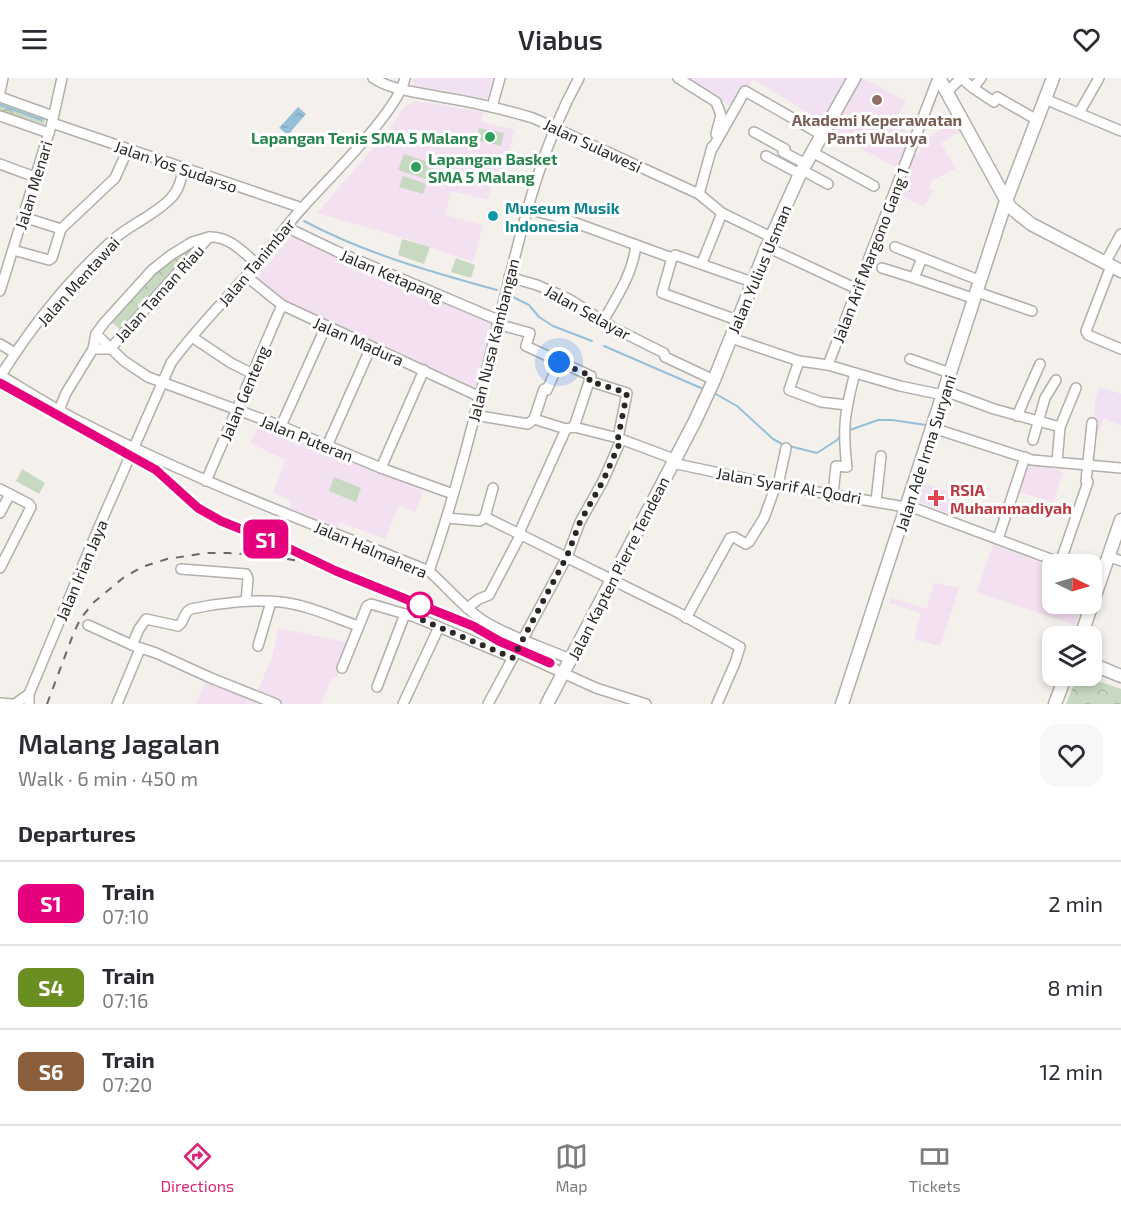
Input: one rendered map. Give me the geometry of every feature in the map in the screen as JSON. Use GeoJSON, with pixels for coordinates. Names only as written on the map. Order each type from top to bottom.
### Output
{"type":"FeatureCollection","features":[{"type":"Feature","properties":{"kind":"main road","name":"Jalan Yulius Usman"},"geometry":{"type":"LineString","coordinates":[[673,461],[714,380],[752,282],[802,169],[854,78]]}},
{"type":"Feature","properties":{"kind":"main road"},"geometry":{"type":"LineString","coordinates":[[938,78],[1010,207],[1031,224],[1112,267]]}},
{"type":"Feature","properties":{"kind":"main road","name":"Jalan Ade Irma Suryani"},"geometry":{"type":"LineString","coordinates":[[842,704],[1006,201],[1053,78]]}},
{"type":"Feature","properties":{"kind":"main road"},"geometry":{"type":"LineString","coordinates":[[998,226],[1016,222],[1031,224]]}},
{"type":"Feature","properties":{"kind":"main road","name":"Jalan Kapten Pierre Tendean"},"geometry":{"type":"LineString","coordinates":[[547,704],[673,461]]}},
{"type":"Feature","properties":{"kind":"main road"},"geometry":{"type":"LineString","coordinates":[[1102,567],[1121,520]]}},
{"type":"Feature","properties":{"kind":"main road"},"geometry":{"type":"LineString","coordinates":[[1102,668],[1121,676]]}},
{"type":"Feature","properties":{"kind":"main road"},"geometry":{"type":"LineString","coordinates":[[1055,704],[1062,686]]}},
{"type":"Feature","properties":{"kind":"street"},"geometry":{"type":"LineString","coordinates":[[0,92],[3,78]]}},
{"type":"Feature","properties":{"kind":"street","name":"Jalan Menari"},"geometry":{"type":"LineString","coordinates":[[0,291],[51,124],[62,78]]}},
{"type":"Feature","properties":{"kind":"street","name":"Jalan Sulawesi"},"geometry":{"type":"LineString","coordinates":[[373,78],[402,90],[492,107],[533,118],[555,127],[699,194],[722,213],[769,242],[857,289]]}},
{"type":"Feature","properties":{"kind":"street"},"geometry":{"type":"LineString","coordinates":[[402,90],[405,78]]}},
{"type":"Feature","properties":{"kind":"street"},"geometry":{"type":"LineString","coordinates":[[492,107],[500,78]]}},
{"type":"Feature","properties":{"kind":"street","name":"Jalan Nusa Kambangan"},"geometry":{"type":"LineString","coordinates":[[429,571],[447,518],[527,209],[555,127],[579,78]]}},
{"type":"Feature","properties":{"kind":"street"},"geometry":{"type":"LineString","coordinates":[[678,78],[716,102],[724,117]]}},
{"type":"Feature","properties":{"kind":"street","name":"Jalan Arif Margono Gang 1"},"geometry":{"type":"LineString","coordinates":[[828,365],[938,78]]}},
{"type":"Feature","properties":{"kind":"street"},"geometry":{"type":"LineString","coordinates":[[947,92],[961,78],[994,102],[997,97],[1037,120]]}},
{"type":"Feature","properties":{"kind":"street"},"geometry":{"type":"LineString","coordinates":[[973,88],[981,78]]}},
{"type":"Feature","properties":{"kind":"street"},"geometry":{"type":"LineString","coordinates":[[1079,113],[1099,78]]}},
{"type":"Feature","properties":{"kind":"street","name":"Jalan Tanimbar"},"geometry":{"type":"LineString","coordinates":[[134,448],[171,363],[302,208],[369,134],[402,90]]}},
{"type":"Feature","properties":{"kind":"street"},"geometry":{"type":"LineString","coordinates":[[699,194],[711,151],[724,117],[745,91],[822,135]]}},
{"type":"Feature","properties":{"kind":"street"},"geometry":{"type":"LineString","coordinates":[[0,97],[51,124]]}},
{"type":"Feature","properties":{"kind":"street"},"geometry":{"type":"LineString","coordinates":[[1045,99],[1121,130]]}},
{"type":"Feature","properties":{"kind":"street"},"geometry":{"type":"LineString","coordinates":[[0,116],[51,124]]}},
{"type":"Feature","properties":{"kind":"street","name":"Jalan Yos Sudarso"},"geometry":{"type":"LineString","coordinates":[[51,124],[302,208]]}},
{"type":"Feature","properties":{"kind":"street"},"geometry":{"type":"LineString","coordinates":[[754,132],[785,149],[783,152],[802,169]]}},
{"type":"Feature","properties":{"kind":"street"},"geometry":{"type":"LineString","coordinates":[[13,250],[49,260],[61,229],[115,178],[128,149]]}},
{"type":"Feature","properties":{"kind":"street"},"geometry":{"type":"LineString","coordinates":[[812,152],[874,186]]}},
{"type":"Feature","properties":{"kind":"street"},"geometry":{"type":"LineString","coordinates":[[766,156],[802,169],[828,184]]}},
{"type":"Feature","properties":{"kind":"street"},"geometry":{"type":"LineString","coordinates":[[0,164],[35,177]]}},
{"type":"Feature","properties":{"kind":"street","name":"Jalan Mentawai"},"geometry":{"type":"LineString","coordinates":[[0,375],[46,313],[104,249],[130,226],[162,206],[173,196],[181,180],[183,169]]}},
{"type":"Feature","properties":{"kind":"street"},"geometry":{"type":"LineString","coordinates":[[527,209],[562,218],[672,258]]}},
{"type":"Feature","properties":{"kind":"street"},"geometry":{"type":"LineString","coordinates":[[702,263],[722,213]]}},
{"type":"Feature","properties":{"kind":"street"},"geometry":{"type":"LineString","coordinates":[[23,217],[61,229]]}},
{"type":"Feature","properties":{"kind":"street","name":"Jalan Ketapang"},"geometry":{"type":"LineString","coordinates":[[286,227],[497,322],[530,333],[526,346],[559,362]]}},
{"type":"Feature","properties":{"kind":"street"},"geometry":{"type":"LineString","coordinates":[[1121,234],[1112,267],[1086,331],[1088,335],[1121,349]]}},
{"type":"Feature","properties":{"kind":"street","name":"Jalan Taman Riau"},"geometry":{"type":"LineString","coordinates":[[60,410],[66,393],[93,349],[96,334],[152,270],[178,249],[209,237],[223,238],[257,264]]}},
{"type":"Feature","properties":{"kind":"street","name":"Jalan Taman Riau"},"geometry":{"type":"LineString","coordinates":[[93,349],[110,349],[209,237]]}},
{"type":"Feature","properties":{"kind":"street"},"geometry":{"type":"LineString","coordinates":[[603,321],[625,282],[633,263],[636,245]]}},
{"type":"Feature","properties":{"kind":"street"},"geometry":{"type":"LineString","coordinates":[[895,247],[922,258],[978,291]]}},
{"type":"Feature","properties":{"kind":"street"},"geometry":{"type":"LineString","coordinates":[[737,320],[662,293],[672,258],[675,255],[702,263],[752,282]]}},
{"type":"Feature","properties":{"kind":"street"},"geometry":{"type":"LineString","coordinates":[[914,278],[922,258]]}},
{"type":"Feature","properties":{"kind":"street"},"geometry":{"type":"LineString","coordinates":[[882,268],[914,278],[978,291],[1032,311]]}},
{"type":"Feature","properties":{"kind":"street","name":"Jalan Madura"},"geometry":{"type":"LineString","coordinates":[[246,276],[282,306],[478,396]]}},
{"type":"Feature","properties":{"kind":"street","name":"Jalan Selayar"},"geometry":{"type":"LineString","coordinates":[[509,277],[569,298],[614,328],[664,353],[665,357],[714,380]]}},
{"type":"Feature","properties":{"kind":"street","name":"Jalan Genteng"},"geometry":{"type":"LineString","coordinates":[[207,481],[251,373],[282,306]]}},
{"type":"Feature","properties":{"kind":"street"},"geometry":{"type":"LineString","coordinates":[[281,426],[326,326]]}},
{"type":"Feature","properties":{"kind":"street","name":"Jalan Taman Riau"},"geometry":{"type":"LineString","coordinates":[[96,334],[110,349]]}},
{"type":"Feature","properties":{"kind":"street"},"geometry":{"type":"LineString","coordinates":[[192,337],[231,363],[251,373]]}},
{"type":"Feature","properties":{"kind":"street"},"geometry":{"type":"LineString","coordinates":[[730,338],[799,362],[828,365],[900,386],[944,393],[1060,427]]}},
{"type":"Feature","properties":{"kind":"street"},"geometry":{"type":"LineString","coordinates":[[0,344],[15,353]]}},
{"type":"Feature","properties":{"kind":"street"},"geometry":{"type":"LineString","coordinates":[[327,446],[371,346]]}},
{"type":"Feature","properties":{"kind":"street","name":"Jalan Puteran"},"geometry":{"type":"LineString","coordinates":[[110,349],[148,377],[237,409],[381,468],[453,494]]}},
{"type":"Feature","properties":{"kind":"street"},"geometry":{"type":"LineString","coordinates":[[910,359],[950,373]]}},
{"type":"Feature","properties":{"kind":"street"},"geometry":{"type":"LineString","coordinates":[[467,608],[489,595],[570,428],[591,376],[559,362],[547,390],[543,389],[534,419],[528,424],[474,415]]}},
{"type":"Feature","properties":{"kind":"street"},"geometry":{"type":"LineString","coordinates":[[799,362],[789,390],[821,402],[847,405]]}},
{"type":"Feature","properties":{"kind":"street"},"geometry":{"type":"LineString","coordinates":[[1017,416],[1040,364]]}},
{"type":"Feature","properties":{"kind":"street"},"geometry":{"type":"LineString","coordinates":[[381,468],[424,370]]}},
{"type":"Feature","properties":{"kind":"street"},"geometry":{"type":"LineString","coordinates":[[833,494],[836,466],[848,467],[844,433],[847,405],[855,373]]}},
{"type":"Feature","properties":{"kind":"street","name":"Jalan Halmahera"},"geometry":{"type":"LineString","coordinates":[[0,375],[60,410],[134,448],[207,481],[429,571],[467,608],[486,622],[570,659]]}},
{"type":"Feature","properties":{"kind":"street"},"geometry":{"type":"LineString","coordinates":[[1033,440],[1045,398],[1056,380]]}},
{"type":"Feature","properties":{"kind":"street"},"geometry":{"type":"LineString","coordinates":[[488,704],[567,556],[620,439],[627,393],[589,381]]}},
{"type":"Feature","properties":{"kind":"street"},"geometry":{"type":"LineString","coordinates":[[1057,462],[1060,427],[1076,388]]}},
{"type":"Feature","properties":{"kind":"street","name":"Jalan Syarif Al-Qodri"},"geometry":{"type":"LineString","coordinates":[[534,419],[620,439],[673,461],[777,485],[907,506],[1042,556]]}},
{"type":"Feature","properties":{"kind":"street"},"geometry":{"type":"LineString","coordinates":[[1065,554],[1088,482],[1086,481],[1092,423]]}},
{"type":"Feature","properties":{"kind":"street"},"geometry":{"type":"LineString","coordinates":[[933,428],[1025,458],[1121,468]]}},
{"type":"Feature","properties":{"kind":"street","name":"Jalan Irian Jaya"},"geometry":{"type":"LineString","coordinates":[[14,704],[28,693],[134,448]]}},
{"type":"Feature","properties":{"kind":"street"},"geometry":{"type":"LineString","coordinates":[[686,618],[730,538],[734,537],[746,544],[764,518],[777,485],[786,448]]}},
{"type":"Feature","properties":{"kind":"street"},"geometry":{"type":"LineString","coordinates":[[876,501],[881,456]]}},
{"type":"Feature","properties":{"kind":"street"},"geometry":{"type":"LineString","coordinates":[[998,539],[1025,458]]}},
{"type":"Feature","properties":{"kind":"street"},"geometry":{"type":"LineString","coordinates":[[447,518],[480,521],[485,517],[493,488]]}},
{"type":"Feature","properties":{"kind":"street"},"geometry":{"type":"LineString","coordinates":[[0,489],[31,507],[0,568]]}},
{"type":"Feature","properties":{"kind":"street"},"geometry":{"type":"LineString","coordinates":[[0,513],[10,494]]}},
{"type":"Feature","properties":{"kind":"street"},"geometry":{"type":"LineString","coordinates":[[485,517],[612,579],[740,648],[717,704]]}},
{"type":"Feature","properties":{"kind":"street"},"geometry":{"type":"LineString","coordinates":[[1108,556],[1121,561]]}},
{"type":"Feature","properties":{"kind":"street"},"geometry":{"type":"LineString","coordinates":[[180,569],[246,574],[248,579],[246,602]]}},
{"type":"Feature","properties":{"kind":"street"},"geometry":{"type":"LineString","coordinates":[[117,704],[136,647],[139,629],[146,619],[180,626],[188,610],[246,602],[271,602],[294,604],[358,626]]}},
{"type":"Feature","properties":{"kind":"street"},"geometry":{"type":"LineString","coordinates":[[258,646],[271,602]]}},
{"type":"Feature","properties":{"kind":"street"},"geometry":{"type":"LineString","coordinates":[[342,668],[367,606],[371,604],[405,614],[564,673],[616,700],[646,704]]}},
{"type":"Feature","properties":{"kind":"street"},"geometry":{"type":"LineString","coordinates":[[377,687],[405,614]]}},
{"type":"Feature","properties":{"kind":"street"},"geometry":{"type":"LineString","coordinates":[[88,625],[276,704]]}},
{"type":"Feature","properties":{"kind":"street"},"geometry":{"type":"LineString","coordinates":[[403,704],[439,627]]}},
{"type":"Feature","properties":{"kind":"street","name":"Jalan Irian Jaya"},"geometry":{"type":"LineString","coordinates":[[28,693],[29,704]]}},
{"type":"Feature","properties":{"kind":"street"},"geometry":{"type":"LineString","coordinates":[[0,703],[14,704]]}},
{"type":"Feature","properties":{"kind":"shaded area"},"geometry":{"type":"Polygon","coordinates":[[[411,78],[496,78],[491,97],[487,99],[415,85],[411,78]]]}},
{"type":"Feature","properties":{"kind":"shaded area"},"geometry":{"type":"Polygon","coordinates":[[[685,78],[847,78],[821,121],[753,79],[734,108],[685,78]]]}},
{"type":"Feature","properties":{"kind":"shaded area"},"geometry":{"type":"Polygon","coordinates":[[[860,78],[906,101],[893,124],[914,135],[901,170],[830,132],[860,78]]]}},
{"type":"Feature","properties":{"kind":"shaded area"},"geometry":{"type":"Polygon","coordinates":[[[416,101],[483,112],[481,122],[515,130],[502,172],[496,170],[488,200],[451,191],[445,215],[483,225],[473,262],[401,237],[317,213],[389,130],[404,107],[416,101]]]}},
{"type":"Feature","properties":{"kind":"shaded area"},"geometry":{"type":"Polygon","coordinates":[[[956,120],[962,130],[941,143],[956,169],[932,180],[929,189],[933,190],[924,207],[898,194],[912,154],[915,155],[921,151],[918,144],[956,120]]]}},
{"type":"Feature","properties":{"kind":"shaded area"},"geometry":{"type":"Polygon","coordinates":[[[294,233],[492,323],[475,387],[272,295],[256,280],[294,233]]]}},
{"type":"Feature","properties":{"kind":"shaded area"},"geometry":{"type":"Polygon","coordinates":[[[1100,387],[1121,394],[1121,425],[1103,419],[1097,436],[1092,435],[1096,397],[1100,387]]]}},
{"type":"Feature","properties":{"kind":"shaded area"},"geometry":{"type":"Polygon","coordinates":[[[259,424],[423,491],[415,512],[399,505],[385,539],[340,522],[337,528],[289,508],[292,501],[273,493],[286,460],[250,443],[259,424]]]}},
{"type":"Feature","properties":{"kind":"shaded area"},"geometry":{"type":"Polygon","coordinates":[[[1025,460],[1063,472],[1053,502],[1015,491],[1025,460]]]}},
{"type":"Feature","properties":{"kind":"shaded area","name":"RSIA Muhammadiyah"},"geometry":{"type":"Polygon","coordinates":[[[922,483],[957,494],[950,514],[916,501],[922,483]]]}},
{"type":"Feature","properties":{"kind":"shaded area"},"geometry":{"type":"Polygon","coordinates":[[[993,545],[1042,563],[1042,614],[977,592],[993,545]]]}},
{"type":"Feature","properties":{"kind":"shaded area"},"geometry":{"type":"Polygon","coordinates":[[[934,583],[959,588],[940,646],[914,639],[921,613],[889,603],[891,598],[927,609],[934,583]]]}},
{"type":"Feature","properties":{"kind":"shaded area"},"geometry":{"type":"Polygon","coordinates":[[[1042,614],[1079,614],[1075,625],[1042,614]]]}},
{"type":"Feature","properties":{"kind":"shaded area"},"geometry":{"type":"Polygon","coordinates":[[[279,628],[349,643],[337,678],[332,677],[321,704],[283,704],[257,693],[272,657],[279,628]]]}},
{"type":"Feature","properties":{"kind":"shaded area"},"geometry":{"type":"Polygon","coordinates":[[[206,682],[214,685],[259,704],[196,704],[206,682]]]}},
{"type":"Feature","properties":{"kind":"green space"},"geometry":{"type":"Polygon","coordinates":[[[0,100],[46,117],[44,124],[0,111],[0,100]]]}},
{"type":"Feature","properties":{"kind":"green space","name":"Lapangan Tenis SMA 5 Malang"},"geometry":{"type":"Polygon","coordinates":[[[479,128],[504,133],[501,146],[476,140],[479,128]]]}},
{"type":"Feature","properties":{"kind":"green space","name":"Lapangan Basket SMA 5 Malang"},"geometry":{"type":"Polygon","coordinates":[[[404,154],[434,164],[429,180],[398,170],[404,154]]]}},
{"type":"Feature","properties":{"kind":"green space"},"geometry":{"type":"Polygon","coordinates":[[[403,176],[426,184],[423,194],[399,187],[403,176]]]}},
{"type":"Feature","properties":{"kind":"green space"},"geometry":{"type":"Polygon","coordinates":[[[402,239],[430,247],[424,264],[398,255],[402,239]]]}},
{"type":"Feature","properties":{"kind":"green space"},"geometry":{"type":"Polygon","coordinates":[[[193,245],[195,249],[121,330],[110,321],[152,275],[193,245]]]}},
{"type":"Feature","properties":{"kind":"green space"},"geometry":{"type":"Polygon","coordinates":[[[456,258],[475,265],[471,278],[451,272],[456,258]]]}},
{"type":"Feature","properties":{"kind":"green space"},"geometry":{"type":"Polygon","coordinates":[[[22,469],[45,483],[39,494],[16,481],[22,469]]]}},
{"type":"Feature","properties":{"kind":"green space"},"geometry":{"type":"Polygon","coordinates":[[[334,477],[361,488],[356,502],[329,491],[334,477]]]}},
{"type":"Feature","properties":{"kind":"green space"},"geometry":{"type":"Polygon","coordinates":[[[1102,682],[1121,689],[1121,704],[1066,704],[1073,686],[1102,686],[1102,682]]]}},
{"type":"Feature","properties":{"kind":"water"},"geometry":{"type":"Polygon","coordinates":[[[298,107],[306,114],[288,135],[279,128],[298,107]]]}},
{"type":"Feature","properties":{"kind":"waterway"},"geometry":{"type":"LineString","coordinates":[[0,105],[42,120]]}},
{"type":"Feature","properties":{"kind":"waterway"},"geometry":{"type":"LineString","coordinates":[[304,221],[374,252],[497,290]]}},
{"type":"Feature","properties":{"kind":"waterway"},"geometry":{"type":"LineString","coordinates":[[513,297],[529,305],[539,317],[553,326],[592,341]]}},
{"type":"Feature","properties":{"kind":"waterway"},"geometry":{"type":"LineString","coordinates":[[604,346],[701,388]]}},
{"type":"Feature","properties":{"kind":"waterway"},"geometry":{"type":"LineString","coordinates":[[714,393],[737,406],[773,439],[784,445]]}},
{"type":"Feature","properties":{"kind":"waterway"},"geometry":{"type":"LineString","coordinates":[[847,431],[878,420],[926,425]]}},
{"type":"Feature","properties":{"kind":"waterway"},"geometry":{"type":"LineString","coordinates":[[789,446],[817,453],[842,434]]}},
{"type":"Feature","properties":{"kind":"railway"},"geometry":{"type":"LineString","coordinates":[[0,383],[156,470],[204,512],[306,556]]}},
{"type":"Feature","properties":{"kind":"railway"},"geometry":{"type":"LineString","coordinates":[[47,704],[74,632],[81,618],[93,603],[123,578],[142,567],[167,559],[206,553],[269,556],[317,564],[473,626],[499,641],[550,663]]}},
{"type":"Feature","properties":{"kind":"train","name":"S1"},"geometry":{"type":"LineString","coordinates":[[0,383],[156,470],[198,508],[221,521],[290,549],[336,571],[473,626],[499,641],[550,663]]}},
{"type":"Feature","properties":{"kind":"place","name":"Akademi Keperawatan Panti Waluya"},"geometry":{"type":"Point","coordinates":[877,100]}},
{"type":"Feature","properties":{"kind":"place","name":"Lapangan Tenis SMA 5 Malang"},"geometry":{"type":"Point","coordinates":[490,137]}},
{"type":"Feature","properties":{"kind":"place","name":"Lapangan Basket SMA 5 Malang"},"geometry":{"type":"Point","coordinates":[416,167]}},
{"type":"Feature","properties":{"kind":"place","name":"Museum Musik Indonesia"},"geometry":{"type":"Point","coordinates":[493,216]}},
{"type":"Feature","properties":{"kind":"place","name":"RSIA Muhammadiyah"},"geometry":{"type":"Point","coordinates":[936,498]}},
{"type":"Feature","properties":{"kind":"route"},"geometry":{"type":"LineString","coordinates":[[420,605],[415,617],[513,658],[567,556],[580,522],[603,481],[621,440],[618,438],[627,393],[589,381],[591,376],[559,362]]}}]}
